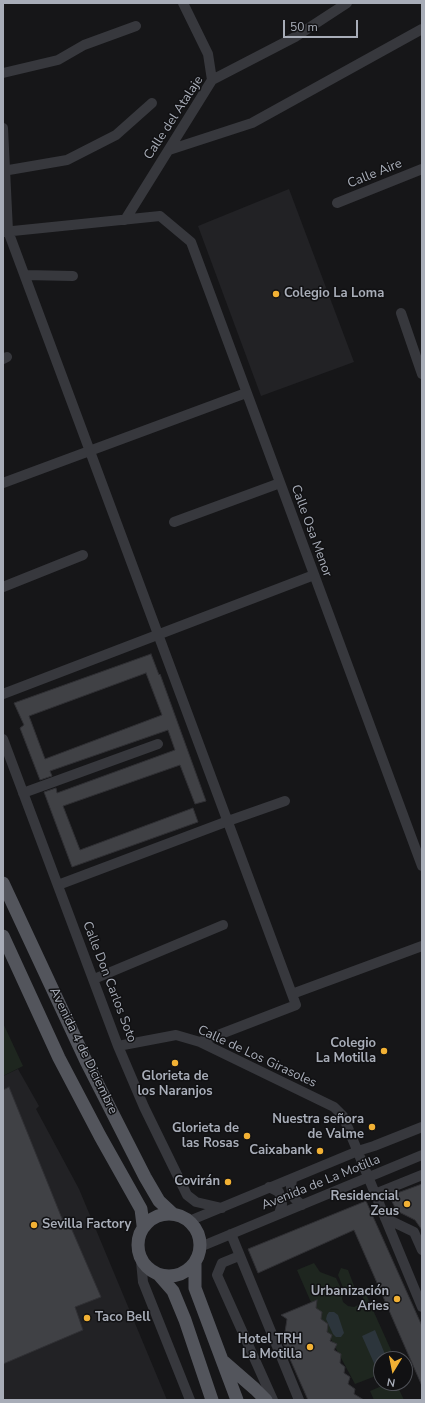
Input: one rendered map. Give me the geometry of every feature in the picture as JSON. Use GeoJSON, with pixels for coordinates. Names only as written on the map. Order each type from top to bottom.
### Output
{"type":"FeatureCollection","features":[{"type":"Feature","properties":{"kind":"main road","name":"Avenida 4 de Diciembre"},"geometry":{"type":"LineString","coordinates":[[3,883],[86,1061],[145,1177],[159,1201],[173,1214]]}},
{"type":"Feature","properties":{"kind":"main road","name":"Avenida 4 de Diciembre"},"geometry":{"type":"LineString","coordinates":[[3,936],[59,1058],[141,1209],[144,1225]]}},
{"type":"Feature","properties":{"kind":"main road"},"geometry":{"type":"LineString","coordinates":[[173,1214],[181,1216],[189,1221],[195,1228],[199,1237],[200,1247],[194,1263],[188,1269],[176,1275],[159,1275],[152,1272],[142,1261],[138,1252],[137,1243],[144,1225],[158,1215],[173,1214]]}},
{"type":"Feature","properties":{"kind":"main road"},"geometry":{"type":"LineString","coordinates":[[194,1263],[195,1288],[237,1400]]}},
{"type":"Feature","properties":{"kind":"main road"},"geometry":{"type":"LineString","coordinates":[[159,1275],[168,1284],[176,1298],[212,1400]]}},
{"type":"Feature","properties":{"kind":"main road"},"geometry":{"type":"LineString","coordinates":[[222,1361],[266,1400]]}},
{"type":"Feature","properties":{"kind":"street"},"geometry":{"type":"LineString","coordinates":[[183,3],[208,54],[212,80]]}},
{"type":"Feature","properties":{"kind":"street","name":"Calle del Atalaje"},"geometry":{"type":"LineString","coordinates":[[125,220],[212,80],[295,37],[346,3]]}},
{"type":"Feature","properties":{"kind":"street"},"geometry":{"type":"LineString","coordinates":[[3,73],[58,60],[84,45],[136,26]]}},
{"type":"Feature","properties":{"kind":"street"},"geometry":{"type":"LineString","coordinates":[[169,150],[252,123],[422,29]]}},
{"type":"Feature","properties":{"kind":"street"},"geometry":{"type":"LineString","coordinates":[[4,171],[67,160],[116,135],[152,103]]}},
{"type":"Feature","properties":{"kind":"street"},"geometry":{"type":"LineString","coordinates":[[3,128],[6,231],[25,275],[296,1005],[200,1042]]}},
{"type":"Feature","properties":{"kind":"street","name":"Calle Aire"},"geometry":{"type":"LineString","coordinates":[[337,203],[422,168]]}},
{"type":"Feature","properties":{"kind":"street","name":"Calle Osa Menor"},"geometry":{"type":"LineString","coordinates":[[125,220],[160,216],[191,242],[422,866]]}},
{"type":"Feature","properties":{"kind":"street"},"geometry":{"type":"LineString","coordinates":[[6,231],[125,220]]}},
{"type":"Feature","properties":{"kind":"street"},"geometry":{"type":"LineString","coordinates":[[25,275],[73,276]]}},
{"type":"Feature","properties":{"kind":"street"},"geometry":{"type":"LineString","coordinates":[[401,313],[422,374]]}},
{"type":"Feature","properties":{"kind":"street"},"geometry":{"type":"LineString","coordinates":[[3,483],[246,393]]}},
{"type":"Feature","properties":{"kind":"street"},"geometry":{"type":"LineString","coordinates":[[174,522],[280,483]]}},
{"type":"Feature","properties":{"kind":"street"},"geometry":{"type":"LineString","coordinates":[[3,587],[83,555]]}},
{"type":"Feature","properties":{"kind":"street"},"geometry":{"type":"LineString","coordinates":[[3,694],[314,575]]}},
{"type":"Feature","properties":{"kind":"street","name":"Calle Don Carlos Soto"},"geometry":{"type":"LineString","coordinates":[[3,739],[118,1046],[144,1107],[187,1195],[196,1202],[222,1208]]}},
{"type":"Feature","properties":{"kind":"street"},"geometry":{"type":"LineString","coordinates":[[23,793],[158,744]]}},
{"type":"Feature","properties":{"kind":"street"},"geometry":{"type":"LineString","coordinates":[[58,885],[285,801]]}},
{"type":"Feature","properties":{"kind":"street"},"geometry":{"type":"LineString","coordinates":[[94,979],[223,925]]}},
{"type":"Feature","properties":{"kind":"street"},"geometry":{"type":"LineString","coordinates":[[292,994],[422,946]]}},
{"type":"Feature","properties":{"kind":"street","name":"Calle de Los Girasoles"},"geometry":{"type":"LineString","coordinates":[[118,1046],[176,1035],[200,1042],[334,1107],[343,1116],[422,1307]]}},
{"type":"Feature","properties":{"kind":"street","name":"Avenida de La Motilla"},"geometry":{"type":"LineString","coordinates":[[189,1221],[269,1187],[422,1126]]}},
{"type":"Feature","properties":{"kind":"street","name":"Avenida de La Motilla"},"geometry":{"type":"LineString","coordinates":[[200,1247],[422,1155]]}},
{"type":"Feature","properties":{"kind":"street"},"geometry":{"type":"LineString","coordinates":[[375,1194],[422,1175]]}},
{"type":"Feature","properties":{"kind":"street"},"geometry":{"type":"LineString","coordinates":[[292,1179],[291,1187],[294,1198],[302,1205]]}},
{"type":"Feature","properties":{"kind":"street"},"geometry":{"type":"LineString","coordinates":[[269,1187],[279,1192],[282,1204],[279,1214]]}},
{"type":"Feature","properties":{"kind":"street"},"geometry":{"type":"LineString","coordinates":[[385,1218],[414,1232],[422,1250]]}},
{"type":"Feature","properties":{"kind":"street"},"geometry":{"type":"LineString","coordinates":[[230,1234],[298,1400]]}},
{"type":"Feature","properties":{"kind":"street"},"geometry":{"type":"LineString","coordinates":[[239,1256],[222,1262],[218,1275],[273,1400]]}},
{"type":"Feature","properties":{"kind":"street"},"geometry":{"type":"LineString","coordinates":[[142,1261],[144,1282],[190,1400]]}},
{"type":"Feature","properties":{"kind":"shaded area","name":"Colegio La Loma"},"geometry":{"type":"Polygon","coordinates":[[[289,189],[354,362],[261,396],[198,226],[289,189]]]}},
{"type":"Feature","properties":{"kind":"shaded area"},"geometry":{"type":"Polygon","coordinates":[[[3,1023],[23,1066],[3,1076],[3,1023]]]}},
{"type":"Feature","properties":{"kind":"shaded area"},"geometry":{"type":"Polygon","coordinates":[[[18,1069],[39,1106],[36,1109],[79,1189],[167,1400],[3,1400],[3,1076],[18,1069]]]}},
{"type":"Feature","properties":{"kind":"shaded area"},"geometry":{"type":"Polygon","coordinates":[[[314,1263],[320,1272],[336,1278],[344,1295],[342,1298],[343,1302],[348,1306],[354,1307],[360,1304],[363,1300],[361,1291],[364,1290],[391,1351],[373,1351],[373,1377],[355,1384],[310,1300],[297,1270],[314,1263]]]}},
{"type":"Feature","properties":{"kind":"shaded area"},"geometry":{"type":"Polygon","coordinates":[[[341,1268],[348,1270],[356,1291],[346,1295],[338,1275],[341,1268]]]}},
{"type":"Feature","properties":{"kind":"shaded area"},"geometry":{"type":"Polygon","coordinates":[[[329,1312],[334,1312],[338,1315],[344,1333],[341,1337],[336,1337],[333,1334],[326,1319],[329,1312]]]}},
{"type":"Feature","properties":{"kind":"shaded area"},"geometry":{"type":"Polygon","coordinates":[[[375,1330],[384,1351],[373,1351],[373,1361],[362,1336],[375,1330]]]}},
{"type":"Feature","properties":{"kind":"shaded area"},"geometry":{"type":"Polygon","coordinates":[[[373,1390],[373,1391],[400,1391],[404,1400],[374,1400],[370,1391],[373,1390]]]}},
{"type":"Feature","properties":{"kind":"building"},"geometry":{"type":"Polygon","coordinates":[[[151,654],[159,675],[160,674],[206,801],[195,804],[180,765],[63,806],[80,850],[193,808],[198,822],[72,867],[44,792],[56,788],[57,793],[175,750],[168,730],[50,771],[52,776],[40,780],[20,728],[24,725],[14,703],[151,654]],[[146,673],[29,716],[45,759],[162,715],[146,673]]]}},
{"type":"Feature","properties":{"kind":"building","name":"Sevilla Factory"},"geometry":{"type":"Polygon","coordinates":[[[9,1087],[65,1226],[69,1223],[101,1297],[75,1307],[83,1330],[3,1364],[3,1090],[9,1087]]]}},
{"type":"Feature","properties":{"kind":"building","name":"Residencial Zeus"},"geometry":{"type":"Polygon","coordinates":[[[422,1184],[422,1230],[415,1220],[397,1211],[389,1196],[422,1184]]]}},
{"type":"Feature","properties":{"kind":"building","name":"Urbanización Aries"},"geometry":{"type":"Polygon","coordinates":[[[366,1201],[422,1326],[422,1386],[413,1365],[413,1351],[407,1351],[354,1230],[258,1273],[248,1249],[366,1201]]]}},
{"type":"Feature","properties":{"kind":"building","name":"Hotel TRH La Motilla"},"geometry":{"type":"Polygon","coordinates":[[[317,1300],[316,1308],[322,1312],[321,1319],[328,1324],[327,1332],[332,1335],[330,1341],[337,1344],[334,1350],[341,1354],[340,1363],[345,1367],[344,1373],[350,1377],[348,1384],[355,1389],[354,1394],[364,1400],[308,1400],[279,1334],[285,1332],[287,1319],[281,1315],[317,1300]]]}},
{"type":"Feature","properties":{"kind":"place","name":"Colegio La Loma"},"geometry":{"type":"Point","coordinates":[276,294]}},
{"type":"Feature","properties":{"kind":"place","name":"Colegio La Motilla"},"geometry":{"type":"Point","coordinates":[384,1051]}},
{"type":"Feature","properties":{"kind":"place","name":"Glorieta de los Naranjos"},"geometry":{"type":"Point","coordinates":[175,1063]}},
{"type":"Feature","properties":{"kind":"place","name":"Nuestra señora de Valme"},"geometry":{"type":"Point","coordinates":[372,1127]}},
{"type":"Feature","properties":{"kind":"place","name":"Glorieta de las Rosas"},"geometry":{"type":"Point","coordinates":[247,1136]}},
{"type":"Feature","properties":{"kind":"place","name":"Caixabank"},"geometry":{"type":"Point","coordinates":[320,1151]}},
{"type":"Feature","properties":{"kind":"place","name":"Covirán"},"geometry":{"type":"Point","coordinates":[228,1182]}},
{"type":"Feature","properties":{"kind":"place","name":"Residencial Zeus"},"geometry":{"type":"Point","coordinates":[407,1204]}},
{"type":"Feature","properties":{"kind":"place","name":"Sevilla Factory"},"geometry":{"type":"Point","coordinates":[34,1225]}},
{"type":"Feature","properties":{"kind":"place","name":"Urbanización Aries"},"geometry":{"type":"Point","coordinates":[397,1299]}},
{"type":"Feature","properties":{"kind":"place","name":"Taco Bell"},"geometry":{"type":"Point","coordinates":[87,1318]}},
{"type":"Feature","properties":{"kind":"place","name":"Hotel TRH La Motilla"},"geometry":{"type":"Point","coordinates":[310,1347]}}]}
